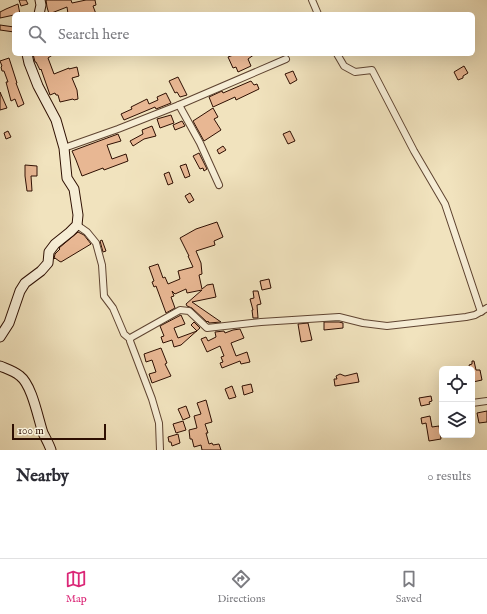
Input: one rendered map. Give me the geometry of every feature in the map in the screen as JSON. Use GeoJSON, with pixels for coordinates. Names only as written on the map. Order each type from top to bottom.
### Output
{"type":"FeatureCollection","features":[{"type":"Feature","properties":{"kind":"street"},"geometry":{"type":"LineString","coordinates":[[39,12],[41,5],[40,0]]}},
{"type":"Feature","properties":{"kind":"street"},"geometry":{"type":"LineString","coordinates":[[312,0],[317,12]]}},
{"type":"Feature","properties":{"kind":"street"},"geometry":{"type":"LineString","coordinates":[[0,337],[9,323],[20,291],[25,283],[41,271],[48,263],[51,248],[77,224],[78,215],[74,189],[67,178],[64,148],[56,120],[38,86],[29,63],[28,56]]}},
{"type":"Feature","properties":{"kind":"street"},"geometry":{"type":"LineString","coordinates":[[338,56],[344,66],[355,72],[372,70],[414,151],[446,204],[481,312]]}},
{"type":"Feature","properties":{"kind":"street"},"geometry":{"type":"LineString","coordinates":[[64,148],[179,105],[286,60]]}},
{"type":"Feature","properties":{"kind":"street"},"geometry":{"type":"LineString","coordinates":[[179,105],[200,143],[219,185]]}},
{"type":"Feature","properties":{"kind":"street"},"geometry":{"type":"LineString","coordinates":[[77,224],[87,232],[96,243],[102,265],[104,296],[113,308],[124,334],[130,339],[152,399],[159,423],[160,450]]}},
{"type":"Feature","properties":{"kind":"street"},"geometry":{"type":"LineString","coordinates":[[130,339],[180,310],[189,311],[207,328],[261,322],[339,317],[363,323],[387,326],[466,317],[475,315],[487,308]]}},
{"type":"Feature","properties":{"kind":"street"},"geometry":{"type":"LineString","coordinates":[[0,366],[21,376],[26,383],[51,450]]}},
{"type":"Feature","properties":{"kind":"street"},"geometry":{"type":"LineString","coordinates":[[475,402],[487,400]]}},
{"type":"Feature","properties":{"kind":"building"},"geometry":{"type":"Polygon","coordinates":[[[19,0],[26,0],[28,4],[21,6],[19,0]]]}},
{"type":"Feature","properties":{"kind":"building"},"geometry":{"type":"Polygon","coordinates":[[[46,0],[71,0],[72,3],[95,0],[96,5],[93,6],[95,12],[68,12],[67,7],[54,12],[48,12],[46,0]]]}},
{"type":"Feature","properties":{"kind":"building"},"geometry":{"type":"Polygon","coordinates":[[[18,4],[20,12],[12,12],[12,15],[0,18],[0,12],[18,4]]]}},
{"type":"Feature","properties":{"kind":"building"},"geometry":{"type":"Polygon","coordinates":[[[0,25],[12,27],[12,32],[0,30],[0,25]]]}},
{"type":"Feature","properties":{"kind":"building"},"geometry":{"type":"Polygon","coordinates":[[[34,56],[51,56],[48,58],[54,74],[69,68],[77,67],[79,76],[72,78],[77,90],[78,99],[60,102],[58,95],[55,93],[50,95],[41,69],[40,70],[34,56]]]}},
{"type":"Feature","properties":{"kind":"building"},"geometry":{"type":"Polygon","coordinates":[[[252,56],[248,59],[251,66],[238,72],[236,67],[233,68],[228,57],[252,56]]]}},
{"type":"Feature","properties":{"kind":"building"},"geometry":{"type":"Polygon","coordinates":[[[9,58],[24,104],[18,107],[15,99],[11,101],[6,82],[8,82],[1,67],[0,61],[9,58]]]}},
{"type":"Feature","properties":{"kind":"building"},"geometry":{"type":"Polygon","coordinates":[[[464,66],[468,73],[463,76],[463,78],[458,80],[454,72],[464,66]]]}},
{"type":"Feature","properties":{"kind":"building"},"geometry":{"type":"Polygon","coordinates":[[[293,71],[297,80],[290,84],[285,74],[293,71]]]}},
{"type":"Feature","properties":{"kind":"building"},"geometry":{"type":"Polygon","coordinates":[[[178,77],[187,95],[180,97],[177,92],[175,93],[169,81],[178,77]]]}},
{"type":"Feature","properties":{"kind":"building"},"geometry":{"type":"Polygon","coordinates":[[[251,81],[254,85],[257,84],[259,89],[236,100],[235,97],[213,107],[209,97],[222,91],[223,93],[251,81]]]}},
{"type":"Feature","properties":{"kind":"building"},"geometry":{"type":"Polygon","coordinates":[[[0,92],[7,108],[0,110],[0,92]]]}},
{"type":"Feature","properties":{"kind":"building"},"geometry":{"type":"Polygon","coordinates":[[[166,93],[171,103],[156,109],[155,107],[124,120],[121,114],[132,109],[131,107],[147,99],[149,104],[158,100],[157,97],[166,93]]]}},
{"type":"Feature","properties":{"kind":"building"},"geometry":{"type":"Polygon","coordinates":[[[213,108],[218,117],[214,119],[221,130],[204,141],[193,121],[213,108]]]}},
{"type":"Feature","properties":{"kind":"building"},"geometry":{"type":"Polygon","coordinates":[[[171,115],[174,123],[160,128],[157,119],[171,115]]]}},
{"type":"Feature","properties":{"kind":"building"},"geometry":{"type":"Polygon","coordinates":[[[182,121],[185,126],[175,130],[173,125],[182,121]]]}},
{"type":"Feature","properties":{"kind":"building"},"geometry":{"type":"Polygon","coordinates":[[[152,126],[156,136],[144,139],[133,146],[130,141],[143,134],[142,130],[152,126]]]}},
{"type":"Feature","properties":{"kind":"building"},"geometry":{"type":"Polygon","coordinates":[[[8,131],[11,137],[6,139],[4,133],[8,131]]]}},
{"type":"Feature","properties":{"kind":"building"},"geometry":{"type":"Polygon","coordinates":[[[290,131],[295,141],[288,144],[283,134],[290,131]]]}},
{"type":"Feature","properties":{"kind":"building"},"geometry":{"type":"Polygon","coordinates":[[[118,134],[121,141],[107,145],[112,159],[126,154],[128,161],[82,176],[72,151],[118,134]]]}},
{"type":"Feature","properties":{"kind":"building"},"geometry":{"type":"Polygon","coordinates":[[[223,146],[226,150],[219,154],[217,150],[223,146]]]}},
{"type":"Feature","properties":{"kind":"building"},"geometry":{"type":"Polygon","coordinates":[[[199,153],[207,169],[204,171],[203,168],[200,169],[193,156],[199,153]]]}},
{"type":"Feature","properties":{"kind":"building"},"geometry":{"type":"Polygon","coordinates":[[[186,164],[190,176],[185,178],[180,166],[186,164]]]}},
{"type":"Feature","properties":{"kind":"building"},"geometry":{"type":"Polygon","coordinates":[[[25,165],[37,166],[37,176],[31,176],[32,191],[27,191],[25,165]]]}},
{"type":"Feature","properties":{"kind":"building"},"geometry":{"type":"Polygon","coordinates":[[[169,172],[173,183],[168,185],[164,174],[169,172]]]}},
{"type":"Feature","properties":{"kind":"building"},"geometry":{"type":"Polygon","coordinates":[[[190,193],[194,200],[189,203],[185,196],[190,193]]]}},
{"type":"Feature","properties":{"kind":"building"},"geometry":{"type":"Polygon","coordinates":[[[217,222],[223,237],[214,241],[215,245],[196,251],[201,263],[202,274],[199,275],[202,289],[207,285],[213,284],[216,297],[192,302],[221,322],[209,323],[192,308],[187,306],[186,304],[202,290],[187,293],[186,289],[175,294],[172,291],[174,296],[171,297],[175,308],[166,313],[156,286],[154,287],[152,282],[154,281],[149,267],[158,264],[163,278],[165,277],[168,284],[180,279],[178,271],[193,267],[180,238],[196,229],[217,222]]]}},
{"type":"Feature","properties":{"kind":"building"},"geometry":{"type":"Polygon","coordinates":[[[78,232],[84,235],[91,244],[61,262],[55,258],[54,259],[55,254],[60,249],[59,248],[78,232]]]}},
{"type":"Feature","properties":{"kind":"building"},"geometry":{"type":"Polygon","coordinates":[[[102,240],[106,251],[103,252],[100,241],[102,240]]]}},
{"type":"Feature","properties":{"kind":"building"},"geometry":{"type":"Polygon","coordinates":[[[269,279],[271,288],[262,290],[260,281],[269,279]]]}},
{"type":"Feature","properties":{"kind":"building"},"geometry":{"type":"Polygon","coordinates":[[[253,291],[258,291],[261,304],[257,305],[258,318],[253,318],[253,310],[250,299],[254,298],[253,291]]]}},
{"type":"Feature","properties":{"kind":"building"},"geometry":{"type":"Polygon","coordinates":[[[181,315],[185,324],[174,328],[178,338],[196,331],[181,345],[174,347],[172,340],[163,343],[161,337],[164,336],[160,326],[181,315]]]}},
{"type":"Feature","properties":{"kind":"building"},"geometry":{"type":"Polygon","coordinates":[[[194,322],[200,328],[197,331],[191,325],[194,322]]]}},
{"type":"Feature","properties":{"kind":"building"},"geometry":{"type":"Polygon","coordinates":[[[324,322],[343,323],[343,328],[324,330],[324,322]]]}},
{"type":"Feature","properties":{"kind":"building"},"geometry":{"type":"Polygon","coordinates":[[[308,323],[312,340],[301,342],[298,324],[308,323]]]}},
{"type":"Feature","properties":{"kind":"building"},"geometry":{"type":"Polygon","coordinates":[[[240,329],[244,338],[231,343],[236,356],[247,352],[250,362],[241,364],[240,361],[222,368],[220,363],[223,362],[221,357],[224,356],[220,346],[207,352],[201,339],[206,337],[208,341],[216,337],[215,332],[224,331],[225,333],[240,329]]]}},
{"type":"Feature","properties":{"kind":"building"},"geometry":{"type":"Polygon","coordinates":[[[161,348],[167,363],[165,364],[171,376],[152,383],[149,374],[156,372],[152,360],[146,362],[144,354],[161,348]]]}},
{"type":"Feature","properties":{"kind":"building"},"geometry":{"type":"Polygon","coordinates":[[[472,361],[474,361],[476,370],[480,370],[482,380],[475,382],[475,366],[469,365],[472,364],[472,361]]]}},
{"type":"Feature","properties":{"kind":"building"},"geometry":{"type":"Polygon","coordinates":[[[357,373],[359,382],[335,386],[334,379],[337,379],[336,376],[340,374],[345,376],[357,373]]]}},
{"type":"Feature","properties":{"kind":"building"},"geometry":{"type":"Polygon","coordinates":[[[251,384],[253,392],[244,395],[242,386],[251,384]]]}},
{"type":"Feature","properties":{"kind":"building"},"geometry":{"type":"Polygon","coordinates":[[[232,386],[236,397],[229,399],[225,389],[232,386]]]}},
{"type":"Feature","properties":{"kind":"building"},"geometry":{"type":"Polygon","coordinates":[[[431,396],[432,401],[429,402],[430,404],[421,406],[419,398],[431,396]]]}},
{"type":"Feature","properties":{"kind":"building"},"geometry":{"type":"Polygon","coordinates":[[[206,400],[212,422],[205,424],[209,444],[219,444],[221,450],[202,450],[201,445],[194,447],[192,439],[190,439],[189,430],[197,428],[194,416],[201,414],[197,403],[206,400]]]}},
{"type":"Feature","properties":{"kind":"building"},"geometry":{"type":"Polygon","coordinates":[[[186,406],[190,417],[183,420],[178,409],[186,406]]]}},
{"type":"Feature","properties":{"kind":"building"},"geometry":{"type":"Polygon","coordinates":[[[487,411],[487,422],[479,423],[477,413],[487,411]]]}},
{"type":"Feature","properties":{"kind":"building"},"geometry":{"type":"Polygon","coordinates":[[[430,416],[432,427],[439,426],[439,438],[441,439],[429,441],[426,423],[422,424],[421,418],[430,416]]]}},
{"type":"Feature","properties":{"kind":"building"},"geometry":{"type":"Polygon","coordinates":[[[183,421],[186,430],[176,433],[173,424],[183,421]]]}},
{"type":"Feature","properties":{"kind":"building"},"geometry":{"type":"Polygon","coordinates":[[[178,434],[180,443],[172,446],[168,437],[178,434]]]}}]}
